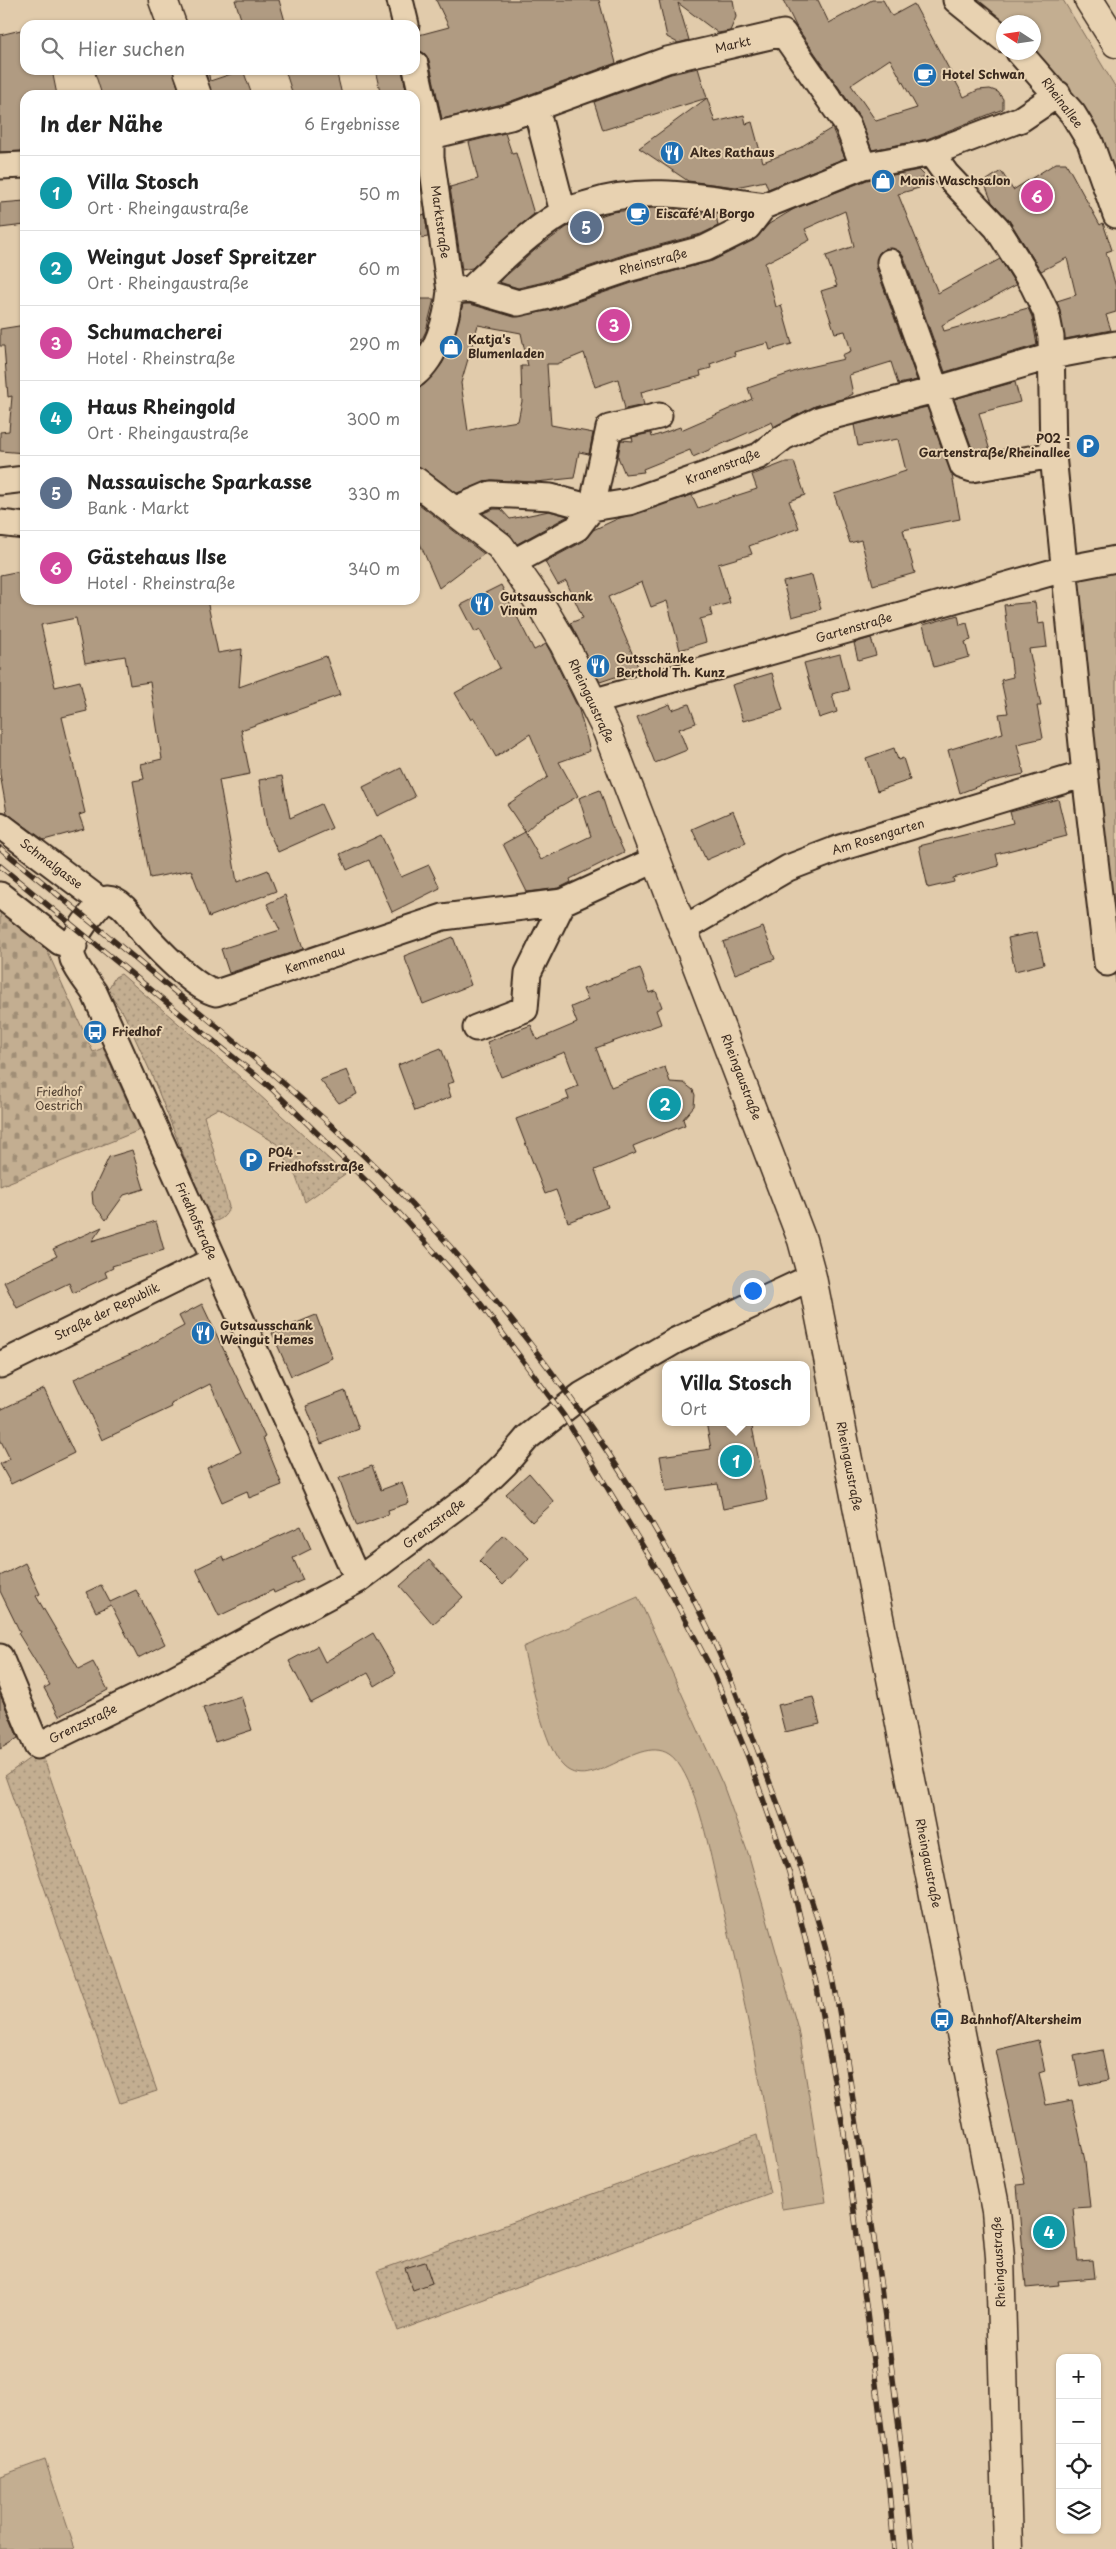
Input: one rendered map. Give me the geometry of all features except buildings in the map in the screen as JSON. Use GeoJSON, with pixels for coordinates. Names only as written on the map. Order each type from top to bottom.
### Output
{"type":"FeatureCollection","features":[{"type":"Feature","properties":{"kind":"main road"},"geometry":{"type":"LineString","coordinates":[[163,0],[170,20]]}},
{"type":"Feature","properties":{"kind":"main road"},"geometry":{"type":"LineString","coordinates":[[1089,0],[1116,43]]}},
{"type":"Feature","properties":{"kind":"main road"},"geometry":{"type":"LineString","coordinates":[[190,75],[195,90]]}},
{"type":"Feature","properties":{"kind":"main road","name":"Rheingaustraße"},"geometry":{"type":"LineString","coordinates":[[420,485],[500,546],[564,644],[607,731],[793,1212],[812,1277],[996,2211],[1000,2257],[1008,2549]]}},
{"type":"Feature","properties":{"kind":"street"},"geometry":{"type":"LineString","coordinates":[[400,0],[405,20]]}},
{"type":"Feature","properties":{"kind":"street"},"geometry":{"type":"LineString","coordinates":[[956,0],[996,32]]}},
{"type":"Feature","properties":{"kind":"street","name":"Markt"},"geometry":{"type":"LineString","coordinates":[[426,151],[510,117],[667,60],[783,33],[804,60],[848,126],[863,166]]}},
{"type":"Feature","properties":{"kind":"street","name":"Rheinallee"},"geometry":{"type":"LineString","coordinates":[[1026,60],[1058,94],[1090,142],[1116,215]]}},
{"type":"Feature","properties":{"kind":"street","name":"Marktstraße"},"geometry":{"type":"LineString","coordinates":[[416,75],[418,90]]}},
{"type":"Feature","properties":{"kind":"street"},"geometry":{"type":"LineString","coordinates":[[420,369],[428,361],[448,306],[460,290],[563,212],[622,194],[654,193],[701,197],[764,206],[863,166],[931,153],[1022,119],[1058,94]]}},
{"type":"Feature","properties":{"kind":"street","name":"Marktstraße"},"geometry":{"type":"LineString","coordinates":[[420,104],[426,151],[460,290]]}},
{"type":"Feature","properties":{"kind":"street"},"geometry":{"type":"LineString","coordinates":[[536,108],[563,212]]}},
{"type":"Feature","properties":{"kind":"street"},"geometry":{"type":"LineString","coordinates":[[931,153],[946,174],[997,228],[1033,285],[1046,312],[1052,356],[1053,456],[1085,774],[1107,963]]}},
{"type":"Feature","properties":{"kind":"street"},"geometry":{"type":"LineString","coordinates":[[0,166],[20,165]]}},
{"type":"Feature","properties":{"kind":"street","name":"Rheinstraße"},"geometry":{"type":"LineString","coordinates":[[460,290],[518,303],[548,296],[615,273],[706,248],[748,228],[764,206]]}},
{"type":"Feature","properties":{"kind":"street"},"geometry":{"type":"LineString","coordinates":[[890,262],[963,466],[972,468],[1053,456]]}},
{"type":"Feature","properties":{"kind":"street","name":"Kranenstraße"},"geometry":{"type":"LineString","coordinates":[[454,510],[490,494],[551,497],[592,508],[629,502],[759,456],[784,436],[821,419],[935,390],[1052,356],[1116,344]]}},
{"type":"Feature","properties":{"kind":"street"},"geometry":{"type":"LineString","coordinates":[[512,563],[577,528],[592,508],[609,428],[659,416]]}},
{"type":"Feature","properties":{"kind":"street"},"geometry":{"type":"LineString","coordinates":[[0,482],[20,480]]}},
{"type":"Feature","properties":{"kind":"street"},"geometry":{"type":"LineString","coordinates":[[0,523],[20,525]]}},
{"type":"Feature","properties":{"kind":"street","name":"Gartenstraße"},"geometry":{"type":"LineString","coordinates":[[592,702],[1064,569],[1116,558]]}},
{"type":"Feature","properties":{"kind":"street","name":"Am Rosengarten"},"geometry":{"type":"LineString","coordinates":[[683,928],[788,868],[840,848],[1085,774]]}},
{"type":"Feature","properties":{"kind":"street","name":"Schmalgasse"},"geometry":{"type":"LineString","coordinates":[[0,825],[102,902]]}},
{"type":"Feature","properties":{"kind":"street","name":"Kemmenau"},"geometry":{"type":"LineString","coordinates":[[102,902],[107,899],[116,901],[154,944],[202,987],[216,993],[443,917],[563,902],[656,860]]}},
{"type":"Feature","properties":{"kind":"street"},"geometry":{"type":"LineString","coordinates":[[0,895],[60,942],[74,946],[80,930],[102,902]]}},
{"type":"Feature","properties":{"kind":"street"},"geometry":{"type":"LineString","coordinates":[[476,1028],[526,1008],[528,973],[563,902]]}},
{"type":"Feature","properties":{"kind":"street","name":"Friedhofstraße"},"geometry":{"type":"LineString","coordinates":[[74,946],[73,959],[94,992],[358,1580]]}},
{"type":"Feature","properties":{"kind":"street","name":"Straße der Republik"},"geometry":{"type":"LineString","coordinates":[[0,1365],[214,1260]]}},
{"type":"Feature","properties":{"kind":"street","name":"Grenzstraße"},"geometry":{"type":"LineString","coordinates":[[0,1657],[37,1746],[158,1687],[358,1580],[476,1492],[505,1464],[528,1437],[582,1396],[675,1341],[812,1277]]}},
{"type":"Feature","properties":{"kind":"green space"},"geometry":{"type":"Polygon","coordinates":[[[976,0],[1063,0],[1116,88],[1116,184],[1039,60],[1041,60],[1041,15],[996,15],[996,17],[976,0]]]}},
{"type":"Feature","properties":{"kind":"green space"},"geometry":{"type":"Polygon","coordinates":[[[1116,572],[1116,985],[1073,580],[1116,572]]]}},
{"type":"Feature","properties":{"kind":"green space","name":"Friedhof Oestrich"},"geometry":{"type":"Polygon","coordinates":[[[0,911],[45,946],[93,1052],[103,1048],[140,1130],[0,1186],[0,911]]]}},
{"type":"Feature","properties":{"kind":"green space"},"geometry":{"type":"Polygon","coordinates":[[[121,974],[229,1067],[345,1174],[305,1202],[296,1177],[277,1144],[219,1108],[204,1116],[229,1207],[222,1218],[210,1222],[151,1073],[124,1014],[107,991],[115,977],[121,974]]]}},
{"type":"Feature","properties":{"kind":"green space"},"geometry":{"type":"Polygon","coordinates":[[[638,1597],[723,1785],[749,1856],[798,2029],[826,2202],[782,2209],[761,2088],[737,1968],[702,1822],[692,1789],[678,1763],[666,1752],[652,1750],[637,1753],[591,1773],[577,1773],[564,1767],[557,1758],[544,1728],[523,1647],[638,1597]]]}},
{"type":"Feature","properties":{"kind":"green space"},"geometry":{"type":"Polygon","coordinates":[[[41,1750],[157,2091],[120,2103],[5,1776],[41,1750]]]}},
{"type":"Feature","properties":{"kind":"green space"},"geometry":{"type":"Polygon","coordinates":[[[757,2135],[770,2193],[398,2331],[377,2271],[757,2135]]]}},
{"type":"Feature","properties":{"kind":"green space"},"geometry":{"type":"Polygon","coordinates":[[[45,2460],[75,2549],[0,2549],[0,2476],[45,2460]]]}},
{"type":"Feature","properties":{"kind":"railway"},"geometry":{"type":"LineString","coordinates":[[0,848],[271,1072],[347,1140],[420,1213],[509,1317],[552,1373],[593,1430],[667,1549],[699,1610],[739,1701],[789,1833],[820,1929],[833,1978],[844,2038],[882,2292],[912,2549]]}},
{"type":"Feature","properties":{"kind":"railway"},"geometry":{"type":"LineString","coordinates":[[0,866],[271,1088],[399,1213],[477,1299],[564,1416],[671,1593],[714,1674],[748,1757],[789,1872],[817,1988],[844,2133],[888,2478],[894,2549]]}},
{"type":"Feature","properties":{"kind":"place","name":"Hotel Schwan"},"geometry":{"type":"Point","coordinates":[925,75]}},
{"type":"Feature","properties":{"kind":"place","name":"Altes Rathaus"},"geometry":{"type":"Point","coordinates":[672,153]}},
{"type":"Feature","properties":{"kind":"place","name":"Monis Waschsalon"},"geometry":{"type":"Point","coordinates":[883,181]}},
{"type":"Feature","properties":{"kind":"place","name":"Gästehaus Ilse"},"geometry":{"type":"Point","coordinates":[1037,196]}},
{"type":"Feature","properties":{"kind":"place","name":"Eiscafé Al Borgo"},"geometry":{"type":"Point","coordinates":[638,214]}},
{"type":"Feature","properties":{"kind":"place","name":"Nassauische Sparkasse"},"geometry":{"type":"Point","coordinates":[586,227]}},
{"type":"Feature","properties":{"kind":"place","name":"Schumacherei"},"geometry":{"type":"Point","coordinates":[614,325]}},
{"type":"Feature","properties":{"kind":"place","name":"Katja's Blumenladen"},"geometry":{"type":"Point","coordinates":[451,347]}},
{"type":"Feature","properties":{"kind":"place","name":"P02 - Gartenstraße/Rheinallee"},"geometry":{"type":"Point","coordinates":[1088,446]}},
{"type":"Feature","properties":{"kind":"place","name":"Gutsausschank Vinum"},"geometry":{"type":"Point","coordinates":[482,604]}},
{"type":"Feature","properties":{"kind":"place","name":"Gutsschänke Berthold Th. Kunz"},"geometry":{"type":"Point","coordinates":[598,666]}},
{"type":"Feature","properties":{"kind":"place","name":"Friedhof"},"geometry":{"type":"Point","coordinates":[95,1032]}},
{"type":"Feature","properties":{"kind":"place","name":"Weingut Josef Spreitzer"},"geometry":{"type":"Point","coordinates":[665,1104]}},
{"type":"Feature","properties":{"kind":"place","name":"P04 - Friedhofsstraße"},"geometry":{"type":"Point","coordinates":[251,1160]}},
{"type":"Feature","properties":{"kind":"place","name":"Gutsausschank Weingut Hemes"},"geometry":{"type":"Point","coordinates":[203,1333]}},
{"type":"Feature","properties":{"kind":"place","name":"Villa Stosch"},"geometry":{"type":"Point","coordinates":[736,1461]}},
{"type":"Feature","properties":{"kind":"place","name":"Bahnhof/Altersheim"},"geometry":{"type":"Point","coordinates":[942,2020]}},
{"type":"Feature","properties":{"kind":"place","name":"Haus Rheingold"},"geometry":{"type":"Point","coordinates":[1049,2232]}}]}
